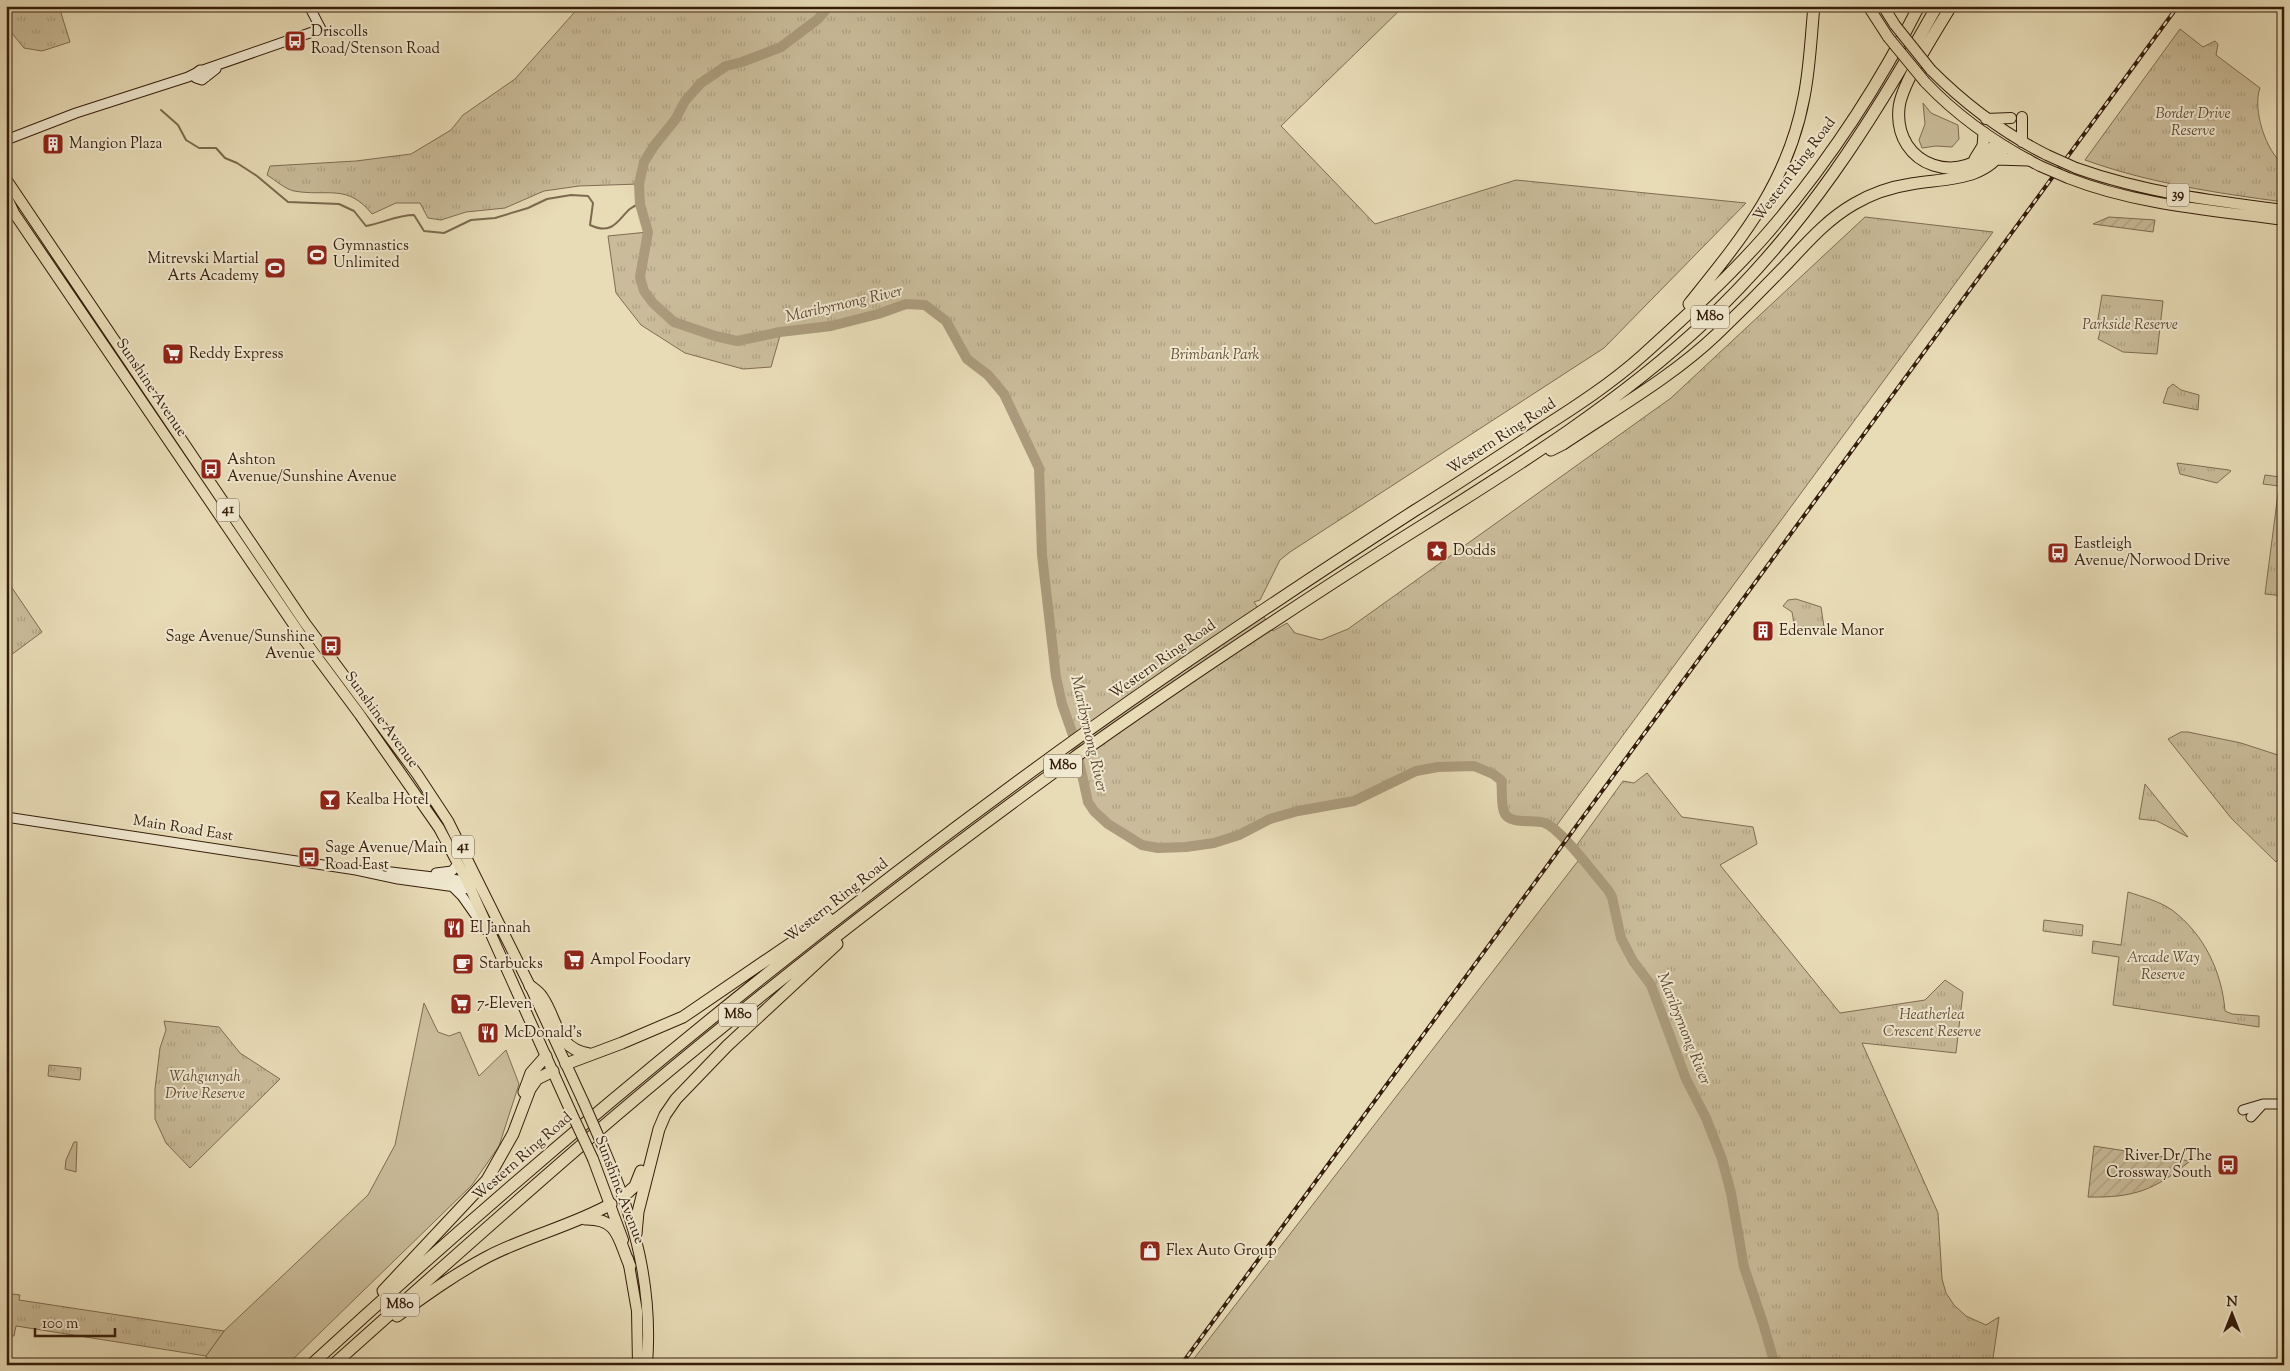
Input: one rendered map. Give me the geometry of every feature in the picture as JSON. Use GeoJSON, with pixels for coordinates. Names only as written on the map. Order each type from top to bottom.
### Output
{"type":"FeatureCollection","features":[{"type":"Feature","properties":{"kind":"highway"},"geometry":{"type":"LineString","coordinates":[[1810,6],[1810,52]]}},
{"type":"Feature","properties":{"kind":"highway"},"geometry":{"type":"LineString","coordinates":[[1659,339],[1740,239],[1759,213],[1772,189],[1789,152],[1799,121],[1805,92],[1814,6]]}},
{"type":"Feature","properties":{"kind":"highway","name":"Western Ring Road"},"geometry":{"type":"LineString","coordinates":[[311,1365],[522,1177],[910,854],[941,838],[1162,678],[1260,611],[1580,403],[1640,358],[1742,261],[1797,196],[1836,144],[1885,68],[1919,6]]}},
{"type":"Feature","properties":{"kind":"highway","name":"Western Ring Road"},"geometry":{"type":"LineString","coordinates":[[334,1365],[614,1117],[778,983],[1059,769],[1268,624],[1512,470],[1600,408],[1659,363],[1708,319],[1767,258],[1821,193],[1869,124],[1937,6]]}},
{"type":"Feature","properties":{"kind":"highway"},"geometry":{"type":"LineString","coordinates":[[1951,6],[1904,91],[1900,102],[1898,119],[1905,142],[1922,160],[1943,168],[1969,165],[1983,158],[2000,144]]}},
{"type":"Feature","properties":{"kind":"highway"},"geometry":{"type":"LineString","coordinates":[[1969,165],[1980,153],[1984,133]]}},
{"type":"Feature","properties":{"kind":"highway"},"geometry":{"type":"LineString","coordinates":[[1512,470],[1563,444],[1696,352],[1750,302],[1820,229],[1843,210],[1868,197],[1896,187],[1968,176],[1986,169],[1996,159],[2000,144]]}},
{"type":"Feature","properties":{"kind":"highway"},"geometry":{"type":"LineString","coordinates":[[1996,159],[2026,159]]}},
{"type":"Feature","properties":{"kind":"highway"},"geometry":{"type":"LineString","coordinates":[[566,1064],[683,1017],[844,910]]}},
{"type":"Feature","properties":{"kind":"highway"},"geometry":{"type":"LineString","coordinates":[[624,1196],[638,1183],[649,1145],[676,1099],[700,1072],[865,916]]}},
{"type":"Feature","properties":{"kind":"highway"},"geometry":{"type":"LineString","coordinates":[[530,986],[542,996],[564,1040],[574,1050],[589,1054]]}},
{"type":"Feature","properties":{"kind":"highway"},"geometry":{"type":"LineString","coordinates":[[513,1134],[529,1078],[546,1056]]}},
{"type":"Feature","properties":{"kind":"highway"},"geometry":{"type":"LineString","coordinates":[[329,1348],[480,1188],[498,1163],[513,1134],[522,1115],[530,1089],[537,1080],[553,1071]]}},
{"type":"Feature","properties":{"kind":"highway"},"geometry":{"type":"LineString","coordinates":[[636,1234],[638,1212],[659,1129]]}},
{"type":"Feature","properties":{"kind":"highway"},"geometry":{"type":"LineString","coordinates":[[334,1365],[376,1331],[488,1256],[580,1220],[611,1204]]}},
{"type":"Feature","properties":{"kind":"highway"},"geometry":{"type":"LineString","coordinates":[[580,1220],[600,1220],[612,1226],[630,1266]]}},
{"type":"Feature","properties":{"kind":"main road"},"geometry":{"type":"LineString","coordinates":[[6,140],[179,79],[200,75],[219,65],[321,29],[309,6]]}},
{"type":"Feature","properties":{"kind":"main road","name":"39"},"geometry":{"type":"LineString","coordinates":[[1868,6],[1888,37],[1925,82],[1953,109],[1984,133],[2026,159],[2068,178],[2104,191],[2146,201],[2284,220]]}},
{"type":"Feature","properties":{"kind":"main road","name":"39"},"geometry":{"type":"LineString","coordinates":[[1883,6],[1931,70],[1964,101],[2003,130],[2047,155],[2076,168],[2124,183],[2166,193],[2284,210]]}},
{"type":"Feature","properties":{"kind":"main road"},"geometry":{"type":"LineString","coordinates":[[6,145],[74,119],[96,107]]}},
{"type":"Feature","properties":{"kind":"main road"},"geometry":{"type":"LineString","coordinates":[[2022,117],[2022,142]]}},
{"type":"Feature","properties":{"kind":"main road"},"geometry":{"type":"LineString","coordinates":[[1986,118],[2011,118]]}},
{"type":"Feature","properties":{"kind":"main road"},"geometry":{"type":"LineString","coordinates":[[2003,130],[2008,141],[2021,150],[2026,159]]}},
{"type":"Feature","properties":{"kind":"main road","name":"Sunshine Avenue"},"geometry":{"type":"LineString","coordinates":[[6,179],[228,509],[344,677],[426,787],[461,843],[530,986],[604,1149],[624,1196],[642,1261]]}},
{"type":"Feature","properties":{"kind":"main road","name":"Sunshine Avenue"},"geometry":{"type":"LineString","coordinates":[[6,196],[14,213],[254,568],[426,809],[458,864],[553,1071],[611,1204],[630,1266],[637,1311]]}},
{"type":"Feature","properties":{"kind":"main road"},"geometry":{"type":"LineString","coordinates":[[89,322],[104,325]]}},
{"type":"Feature","properties":{"kind":"main road"},"geometry":{"type":"LineString","coordinates":[[147,389],[144,392],[145,397],[168,439]]}},
{"type":"Feature","properties":{"kind":"main road"},"geometry":{"type":"LineString","coordinates":[[228,509],[255,557],[256,563],[254,568]]}},
{"type":"Feature","properties":{"kind":"main road"},"geometry":{"type":"LineString","coordinates":[[344,677],[354,696],[369,716],[367,726]]}},
{"type":"Feature","properties":{"kind":"main road","name":"Main Road East"},"geometry":{"type":"LineString","coordinates":[[6,817],[356,870],[453,887],[468,885]]}},
{"type":"Feature","properties":{"kind":"main road"},"geometry":{"type":"LineString","coordinates":[[398,873],[413,871],[449,872],[458,864]]}},
{"type":"Feature","properties":{"kind":"main road","name":"Main Road East"},"geometry":{"type":"LineString","coordinates":[[356,870],[398,873],[482,887]]}},
{"type":"Feature","properties":{"kind":"main road"},"geometry":{"type":"LineString","coordinates":[[453,887],[462,896],[489,934]]}},
{"type":"Feature","properties":{"kind":"main road"},"geometry":{"type":"LineString","coordinates":[[553,1071],[566,1064]]}},
{"type":"Feature","properties":{"kind":"main road"},"geometry":{"type":"LineString","coordinates":[[2251,1117],[2263,1104]]}},
{"type":"Feature","properties":{"kind":"main road"},"geometry":{"type":"LineString","coordinates":[[2243,1110],[2263,1104],[2284,1104]]}},
{"type":"Feature","properties":{"kind":"main road"},"geometry":{"type":"LineString","coordinates":[[611,1204],[624,1196]]}},
{"type":"Feature","properties":{"kind":"main road"},"geometry":{"type":"LineString","coordinates":[[637,1311],[640,1290],[638,1267],[642,1261]]}},
{"type":"Feature","properties":{"kind":"main road","name":"41"},"geometry":{"type":"LineString","coordinates":[[642,1261],[647,1365]]}},
{"type":"Feature","properties":{"kind":"main road","name":"41"},"geometry":{"type":"LineString","coordinates":[[637,1311],[644,1322],[638,1365]]}},
{"type":"Feature","properties":{"kind":"green space"},"geometry":{"type":"Polygon","coordinates":[[[6,6],[61,6],[61,13],[70,42],[42,51],[24,48],[6,26],[6,6]]]}},
{"type":"Feature","properties":{"kind":"green space","name":"Brimbank Park"},"geometry":{"type":"Polygon","coordinates":[[[580,6],[1404,6],[1281,126],[1375,224],[1516,180],[1746,203],[1604,348],[1280,560],[1260,600],[1254,602],[1273,631],[1287,623],[1295,633],[1321,640],[1348,629],[1671,398],[1865,217],[1993,232],[1554,829],[1546,823],[1509,818],[1504,813],[1501,780],[1493,774],[1474,766],[1438,767],[1404,775],[1354,801],[1284,815],[1239,835],[1214,843],[1158,848],[1142,845],[1125,836],[1094,811],[1088,802],[1084,788],[1083,772],[1062,704],[1056,677],[1042,555],[1039,468],[1004,394],[988,375],[967,359],[946,321],[925,305],[906,304],[878,314],[831,326],[781,332],[771,367],[743,369],[685,353],[641,325],[616,293],[608,236],[648,232],[640,204],[639,184],[579,186],[544,191],[505,208],[466,212],[441,220],[428,218],[420,203],[396,203],[372,214],[354,198],[336,193],[294,191],[267,175],[270,166],[356,161],[411,154],[451,130],[463,115],[515,79],[580,6]]]}},
{"type":"Feature","properties":{"kind":"green space","name":"Border Drive Reserve"},"geometry":{"type":"Polygon","coordinates":[[[2180,29],[2203,47],[2215,41],[2218,44],[2216,55],[2260,88],[2258,107],[2262,130],[2277,159],[2284,165],[2284,202],[2208,191],[2158,181],[2085,160],[2180,29]]]}},
{"type":"Feature","properties":{"kind":"green space"},"geometry":{"type":"Polygon","coordinates":[[[1923,103],[1931,113],[1958,125],[1959,139],[1952,147],[1936,146],[1922,148],[1919,140],[1925,124],[1923,103]]]}},
{"type":"Feature","properties":{"kind":"green space"},"geometry":{"type":"Polygon","coordinates":[[[2109,217],[2155,220],[2153,232],[2093,224],[2109,217]]]}},
{"type":"Feature","properties":{"kind":"green space","name":"Parkside Reserve"},"geometry":{"type":"Polygon","coordinates":[[[2102,295],[2163,301],[2157,354],[2123,352],[2098,339],[2100,332],[2097,325],[2102,295]]]}},
{"type":"Feature","properties":{"kind":"green space"},"geometry":{"type":"Polygon","coordinates":[[[2173,384],[2181,390],[2199,395],[2198,410],[2163,403],[2168,388],[2173,384]]]}},
{"type":"Feature","properties":{"kind":"green space"},"geometry":{"type":"Polygon","coordinates":[[[2284,454],[2284,596],[2265,594],[2279,486],[2263,484],[2265,475],[2280,477],[2284,454]]]}},
{"type":"Feature","properties":{"kind":"green space"},"geometry":{"type":"Polygon","coordinates":[[[2177,463],[2231,471],[2217,483],[2180,474],[2177,463]]]}},
{"type":"Feature","properties":{"kind":"green space"},"geometry":{"type":"Polygon","coordinates":[[[6,579],[42,632],[11,655],[6,651],[6,579]]]}},
{"type":"Feature","properties":{"kind":"green space"},"geometry":{"type":"Polygon","coordinates":[[[1796,599],[1821,607],[1824,627],[1795,630],[1792,612],[1783,606],[1788,600],[1796,599]]]}},
{"type":"Feature","properties":{"kind":"green space"},"geometry":{"type":"Polygon","coordinates":[[[2181,732],[2241,743],[2284,757],[2284,853],[2276,862],[2231,818],[2168,739],[2181,732]]]}},
{"type":"Feature","properties":{"kind":"green space","name":"Heatherlea Crescent Reserve"},"geometry":{"type":"Polygon","coordinates":[[[1647,773],[1682,817],[1753,827],[1757,844],[1720,865],[1840,1013],[1925,1000],[1945,980],[1963,992],[1956,1053],[1862,1043],[1938,1213],[1942,1279],[1946,1293],[1954,1305],[1966,1316],[1986,1325],[1999,1317],[1992,1365],[1775,1365],[1744,1267],[1731,1193],[1722,1158],[1706,1118],[1686,1079],[1651,985],[1633,961],[1621,938],[1612,897],[1574,849],[1623,781],[1634,783],[1647,773]]]}},
{"type":"Feature","properties":{"kind":"green space"},"geometry":{"type":"Polygon","coordinates":[[[2145,784],[2188,837],[2157,821],[2139,819],[2145,784]]]}},
{"type":"Feature","properties":{"kind":"green space"},"geometry":{"type":"Polygon","coordinates":[[[1581,857],[1612,897],[1617,927],[1633,961],[1651,985],[1686,1079],[1706,1118],[1722,1158],[1731,1193],[1744,1267],[1775,1365],[1189,1365],[1581,857]]]}},
{"type":"Feature","properties":{"kind":"green space","name":"Arcade Way Reserve"},"geometry":{"type":"Polygon","coordinates":[[[2128,892],[2162,904],[2172,910],[2193,930],[2202,942],[2215,968],[2220,982],[2225,1011],[2232,1014],[2259,1016],[2259,1027],[2113,1005],[2119,957],[2092,953],[2093,941],[2121,945],[2128,892]]]}},
{"type":"Feature","properties":{"kind":"green space"},"geometry":{"type":"Polygon","coordinates":[[[2044,920],[2083,925],[2082,936],[2043,931],[2044,920]]]}},
{"type":"Feature","properties":{"kind":"green space"},"geometry":{"type":"Polygon","coordinates":[[[424,1003],[438,1032],[449,1036],[460,1032],[479,1076],[506,1050],[519,1084],[499,1146],[472,1185],[287,1365],[210,1365],[206,1356],[224,1331],[368,1195],[395,1145],[424,1003]]]}},
{"type":"Feature","properties":{"kind":"green space","name":"Wahgunyah Drive Reserve"},"geometry":{"type":"Polygon","coordinates":[[[164,1021],[219,1027],[240,1053],[280,1079],[190,1168],[166,1143],[155,1119],[155,1089],[160,1048],[166,1030],[164,1021]]]}},
{"type":"Feature","properties":{"kind":"green space"},"geometry":{"type":"Polygon","coordinates":[[[49,1065],[81,1068],[80,1080],[48,1076],[49,1065]]]}},
{"type":"Feature","properties":{"kind":"green space"},"geometry":{"type":"Polygon","coordinates":[[[74,1142],[77,1142],[76,1172],[65,1169],[66,1160],[74,1142]]]}},
{"type":"Feature","properties":{"kind":"green space"},"geometry":{"type":"Polygon","coordinates":[[[2094,1146],[2190,1161],[2166,1179],[2143,1190],[2118,1196],[2088,1197],[2094,1146]]]}},
{"type":"Feature","properties":{"kind":"green space"},"geometry":{"type":"Polygon","coordinates":[[[6,1293],[20,1295],[19,1300],[224,1331],[206,1356],[16,1326],[14,1336],[6,1335],[6,1293]]]}},
{"type":"Feature","properties":{"kind":"waterway","name":"Maribyrnong River"},"geometry":{"type":"LineString","coordinates":[[829,6],[818,19],[781,47],[726,66],[701,83],[685,101],[675,120],[654,146],[644,162],[639,184],[640,204],[648,232],[640,277],[644,291],[653,303],[674,322],[715,336],[737,341],[780,332],[831,326],[878,314],[906,304],[925,305],[946,321],[967,359],[988,375],[1004,394],[1039,468],[1042,555],[1056,677],[1062,704],[1074,738],[1088,802],[1094,811],[1108,824],[1142,845],[1158,848],[1214,843],[1239,835],[1270,819],[1298,811],[1354,801],[1416,771],[1438,767],[1474,766],[1493,774],[1501,780],[1503,806],[1508,817],[1518,821],[1545,823],[1560,834],[1587,864],[1612,897],[1621,938],[1633,961],[1651,985],[1686,1079],[1706,1118],[1722,1159],[1731,1193],[1744,1267],[1775,1365]]}},
{"type":"Feature","properties":{"kind":"waterway"},"geometry":{"type":"LineString","coordinates":[[161,110],[178,125],[186,140],[199,148],[216,148],[225,158],[237,163],[257,176],[288,202],[339,204],[354,211],[366,226],[402,216],[414,215],[424,231],[444,233],[471,220],[495,218],[528,208],[547,199],[571,195],[588,196],[593,203],[590,225],[607,228],[613,226],[628,211],[640,204]]}},
{"type":"Feature","properties":{"kind":"railway"},"geometry":{"type":"LineString","coordinates":[[1181,1365],[2178,6]]}},
{"type":"Feature","properties":{"kind":"place","name":"Driscolls Road/Stenson Road"},"geometry":{"type":"Point","coordinates":[295,41]}},
{"type":"Feature","properties":{"kind":"place","name":"Mangion Plaza"},"geometry":{"type":"Point","coordinates":[53,144]}},
{"type":"Feature","properties":{"kind":"place","name":"Gymnastics Unlimited"},"geometry":{"type":"Point","coordinates":[317,255]}},
{"type":"Feature","properties":{"kind":"place","name":"Mitrevski Martial Arts Academy"},"geometry":{"type":"Point","coordinates":[275,268]}},
{"type":"Feature","properties":{"kind":"place","name":"Reddy Express"},"geometry":{"type":"Point","coordinates":[173,354]}},
{"type":"Feature","properties":{"kind":"place","name":"Ashton Avenue/Sunshine Avenue"},"geometry":{"type":"Point","coordinates":[211,469]}},
{"type":"Feature","properties":{"kind":"place","name":"Dodds"},"geometry":{"type":"Point","coordinates":[1437,551]}},
{"type":"Feature","properties":{"kind":"place","name":"Eastleigh Avenue/Norwood Drive"},"geometry":{"type":"Point","coordinates":[2058,553]}},
{"type":"Feature","properties":{"kind":"place","name":"Edenvale Manor"},"geometry":{"type":"Point","coordinates":[1763,631]}},
{"type":"Feature","properties":{"kind":"place","name":"Sage Avenue/Sunshine Avenue"},"geometry":{"type":"Point","coordinates":[331,646]}},
{"type":"Feature","properties":{"kind":"place","name":"Kealba Hotel"},"geometry":{"type":"Point","coordinates":[330,800]}},
{"type":"Feature","properties":{"kind":"place","name":"Sage Avenue/Main Road East"},"geometry":{"type":"Point","coordinates":[309,857]}},
{"type":"Feature","properties":{"kind":"place","name":"El Jannah"},"geometry":{"type":"Point","coordinates":[454,928]}},
{"type":"Feature","properties":{"kind":"place","name":"Ampol Foodary"},"geometry":{"type":"Point","coordinates":[574,960]}},
{"type":"Feature","properties":{"kind":"place","name":"Starbucks"},"geometry":{"type":"Point","coordinates":[463,964]}},
{"type":"Feature","properties":{"kind":"place","name":"7-Eleven"},"geometry":{"type":"Point","coordinates":[461,1004]}},
{"type":"Feature","properties":{"kind":"place","name":"McDonald's"},"geometry":{"type":"Point","coordinates":[488,1033]}},
{"type":"Feature","properties":{"kind":"place","name":"River Dr/The Crossway South"},"geometry":{"type":"Point","coordinates":[2228,1165]}},
{"type":"Feature","properties":{"kind":"place","name":"Flex Auto Group"},"geometry":{"type":"Point","coordinates":[1150,1251]}}]}
